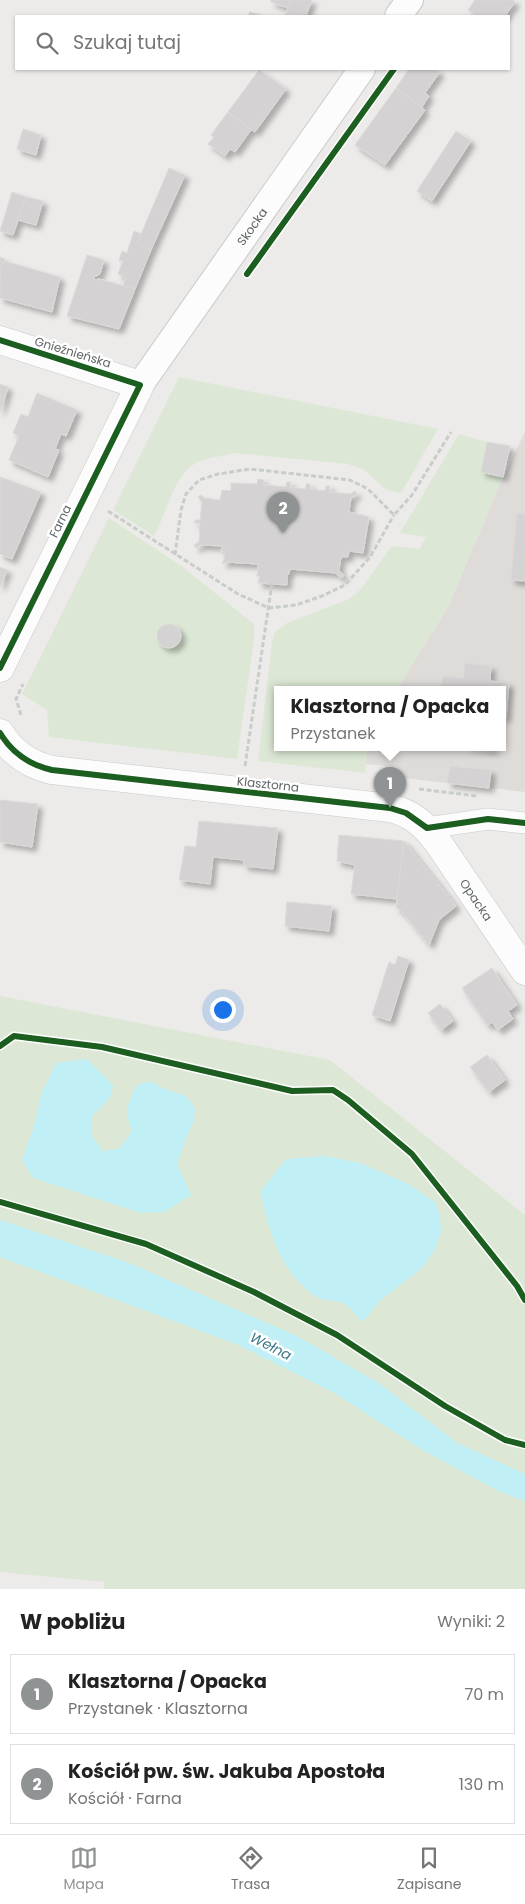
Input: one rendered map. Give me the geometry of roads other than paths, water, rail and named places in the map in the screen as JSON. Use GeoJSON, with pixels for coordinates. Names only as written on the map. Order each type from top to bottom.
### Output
{"type":"FeatureCollection","features":[{"type":"Feature","properties":{"kind":"main road","name":"Gnieźnieńska"},"geometry":{"type":"LineString","coordinates":[[0,340],[140,385]]}},
{"type":"Feature","properties":{"kind":"main road","name":"Farna"},"geometry":{"type":"LineString","coordinates":[[0,668],[140,385]]}},
{"type":"Feature","properties":{"kind":"main road","name":"Klasztorna"},"geometry":{"type":"LineString","coordinates":[[8,737],[33,764],[52,770],[390,808],[406,812],[427,828]]}},
{"type":"Feature","properties":{"kind":"main road","name":"Opacka"},"geometry":{"type":"LineString","coordinates":[[427,828],[525,970]]}},
{"type":"Feature","properties":{"kind":"street"},"geometry":{"type":"LineString","coordinates":[[399,15],[410,0]]}},
{"type":"Feature","properties":{"kind":"street","name":"Skocka"},"geometry":{"type":"LineString","coordinates":[[140,385],[361,70]]}},
{"type":"Feature","properties":{"kind":"street"},"geometry":{"type":"LineString","coordinates":[[427,828],[488,819],[525,823]]}},
{"type":"Feature","properties":{"kind":"water"},"geometry":{"type":"Polygon","coordinates":[[[87,1059],[113,1085],[110,1098],[91,1117],[91,1135],[103,1151],[119,1149],[132,1131],[127,1113],[130,1099],[136,1086],[149,1081],[167,1090],[186,1096],[195,1108],[194,1121],[177,1164],[191,1195],[165,1212],[141,1213],[33,1178],[22,1160],[33,1129],[42,1092],[56,1063],[87,1059]]]}},
{"type":"Feature","properties":{"kind":"water"},"geometry":{"type":"Polygon","coordinates":[[[325,1156],[360,1163],[408,1184],[435,1202],[440,1217],[441,1232],[435,1250],[422,1268],[382,1299],[362,1322],[346,1305],[317,1297],[293,1276],[272,1237],[260,1192],[286,1159],[325,1156]]]}},
{"type":"Feature","properties":{"kind":"water","name":"Wełna"},"geometry":{"type":"Polygon","coordinates":[[[0,1220],[129,1263],[297,1336],[380,1384],[457,1443],[525,1474],[525,1501],[498,1491],[424,1451],[336,1394],[236,1344],[0,1257],[0,1220]]]}},
{"type":"Feature","properties":{"kind":"place","name":"Kościół pw. św. Jakuba Apostoła"},"geometry":{"type":"Point","coordinates":[283,533]}},
{"type":"Feature","properties":{"kind":"place","name":"Klasztorna / Opacka"},"geometry":{"type":"Point","coordinates":[390,808]}}]}
